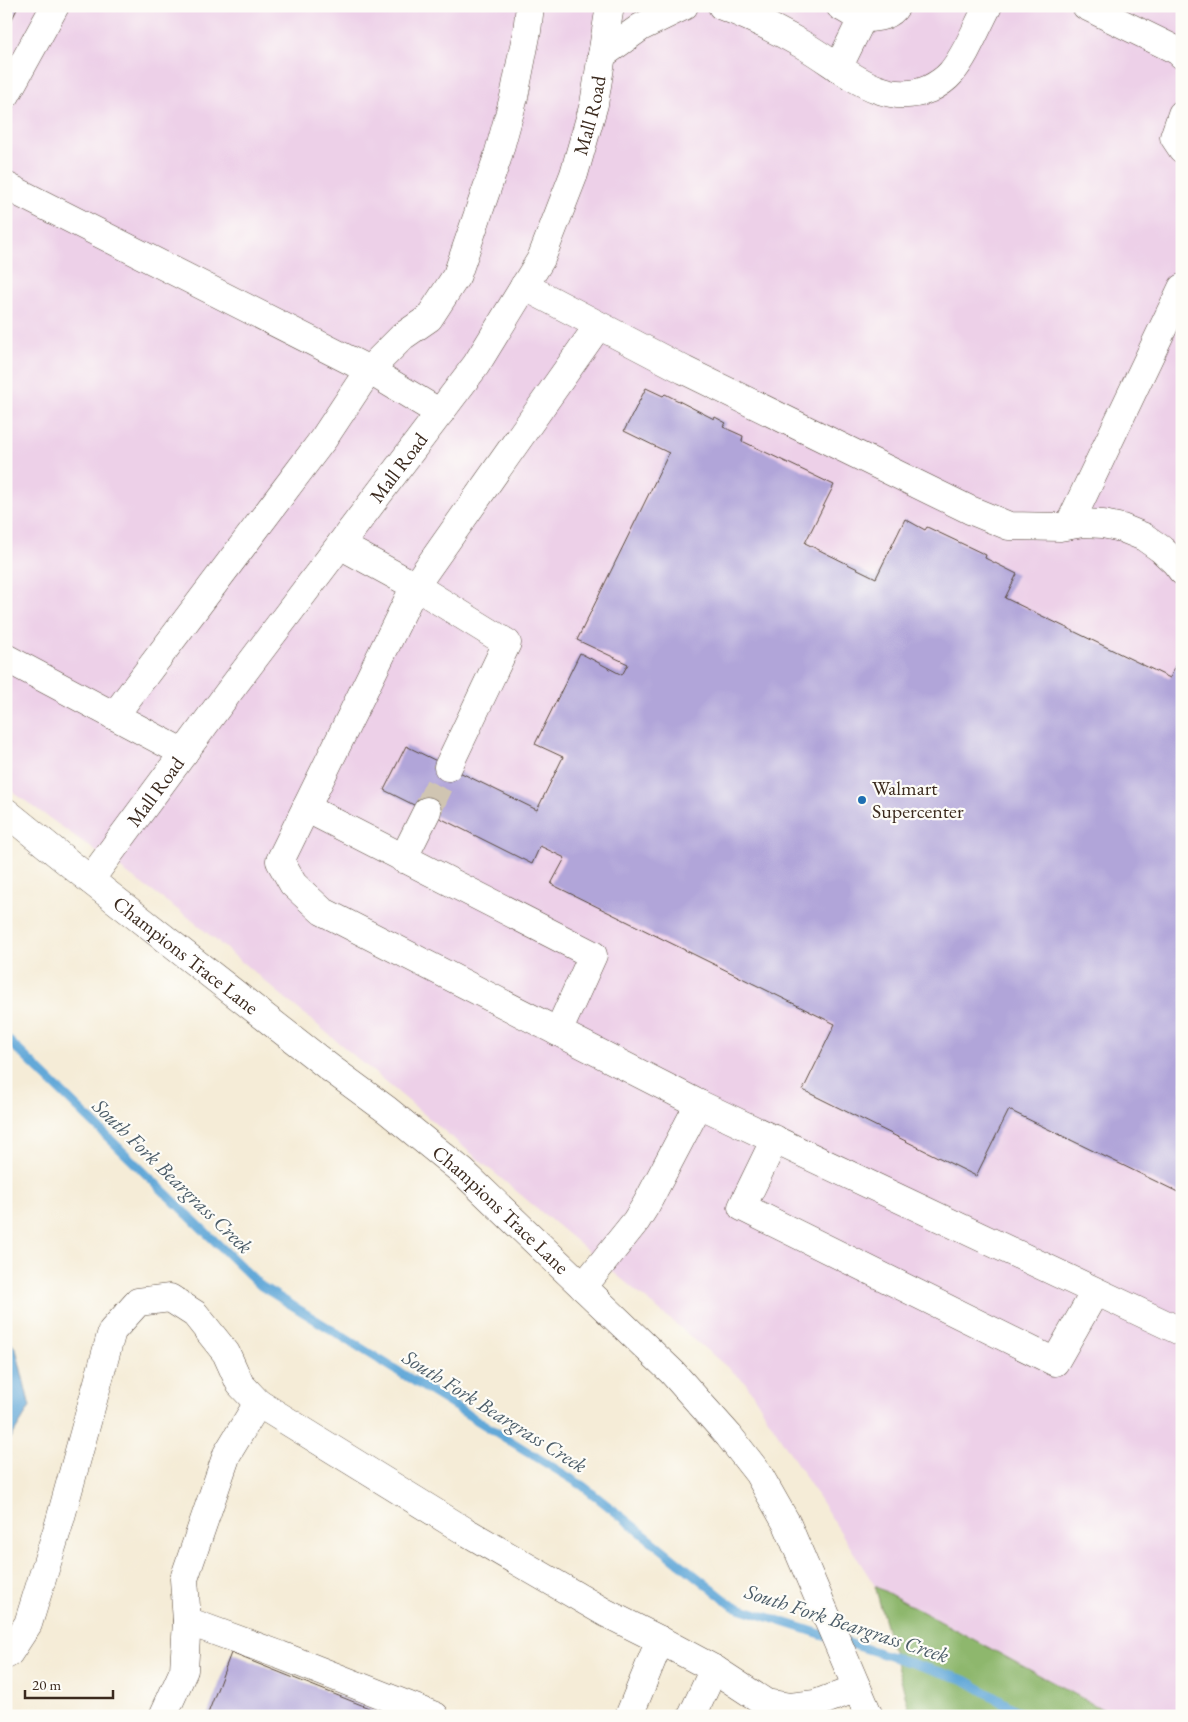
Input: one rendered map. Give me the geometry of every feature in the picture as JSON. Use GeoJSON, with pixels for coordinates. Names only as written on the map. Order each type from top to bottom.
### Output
{"type":"FeatureCollection","features":[{"type":"Feature","properties":{"kind":"street"},"geometry":{"type":"LineString","coordinates":[[6,95],[56,6]]}},
{"type":"Feature","properties":{"kind":"street"},"geometry":{"type":"LineString","coordinates":[[114,716],[324,438],[369,370],[403,336],[428,318],[457,275],[497,158],[514,97],[530,6]]}},
{"type":"Feature","properties":{"kind":"street","name":"Mall Road"},"geometry":{"type":"LineString","coordinates":[[90,880],[476,365],[541,259],[574,174],[594,104],[610,6]]}},
{"type":"Feature","properties":{"kind":"street"},"geometry":{"type":"LineString","coordinates":[[602,55],[641,27],[684,6]]}},
{"type":"Feature","properties":{"kind":"street"},"geometry":{"type":"LineString","coordinates":[[838,68],[850,10],[883,16],[893,11],[896,6]]}},
{"type":"Feature","properties":{"kind":"street"},"geometry":{"type":"LineString","coordinates":[[724,7],[792,38],[838,68],[880,91],[908,95],[922,92],[937,85],[950,74],[960,60],[988,6]]}},
{"type":"Feature","properties":{"kind":"street"},"geometry":{"type":"LineString","coordinates":[[1086,6],[1178,50],[1182,55]]}},
{"type":"Feature","properties":{"kind":"street"},"geometry":{"type":"LineString","coordinates":[[1182,114],[1174,136],[1182,149]]}},
{"type":"Feature","properties":{"kind":"street"},"geometry":{"type":"LineString","coordinates":[[6,186],[369,370],[440,412]]}},
{"type":"Feature","properties":{"kind":"street"},"geometry":{"type":"LineString","coordinates":[[524,286],[684,370],[970,510],[1009,526],[1060,527],[1083,523],[1103,524],[1133,531],[1161,549],[1182,571]]}},
{"type":"Feature","properties":{"kind":"street"},"geometry":{"type":"LineString","coordinates":[[1069,525],[1182,288]]}},
{"type":"Feature","properties":{"kind":"street"},"geometry":{"type":"LineString","coordinates":[[598,326],[415,586],[280,862],[293,884],[322,911],[699,1104],[1182,1332]]}},
{"type":"Feature","properties":{"kind":"street"},"geometry":{"type":"LineString","coordinates":[[340,546],[415,586],[507,643],[448,767]]}},
{"type":"Feature","properties":{"kind":"street"},"geometry":{"type":"LineString","coordinates":[[6,658],[184,753]]}},
{"type":"Feature","properties":{"kind":"street"},"geometry":{"type":"LineString","coordinates":[[306,808],[593,955],[558,1032]]}},
{"type":"Feature","properties":{"kind":"street"},"geometry":{"type":"LineString","coordinates":[[403,858],[427,811]]}},
{"type":"Feature","properties":{"kind":"street","name":"Champions Trace Lane"},"geometry":{"type":"LineString","coordinates":[[6,812],[90,880],[464,1172],[672,1372],[758,1472],[794,1539],[869,1716]]}},
{"type":"Feature","properties":{"kind":"street"},"geometry":{"type":"LineString","coordinates":[[583,1287],[641,1213],[699,1104]]}},
{"type":"Feature","properties":{"kind":"street"},"geometry":{"type":"LineString","coordinates":[[775,1139],[742,1207],[1055,1362],[1095,1292]]}},
{"type":"Feature","properties":{"kind":"street"},"geometry":{"type":"LineString","coordinates":[[6,1655],[28,1624],[59,1524],[112,1331],[138,1302],[170,1298],[195,1314],[226,1353],[240,1384],[258,1404],[466,1531],[606,1613],[714,1669],[766,1704],[790,1707],[815,1704],[857,1688]]}},
{"type":"Feature","properties":{"kind":"street"},"geometry":{"type":"LineString","coordinates":[[163,1716],[184,1670],[187,1621],[184,1579],[227,1454],[258,1404]]}},
{"type":"Feature","properties":{"kind":"street"},"geometry":{"type":"LineString","coordinates":[[187,1621],[280,1655],[435,1716]]}},
{"type":"Feature","properties":{"kind":"street"},"geometry":{"type":"LineString","coordinates":[[629,1716],[660,1640]]}},
{"type":"Feature","properties":{"kind":"street"},"geometry":{"type":"LineString","coordinates":[[700,1713],[714,1669]]}},
{"type":"Feature","properties":{"kind":"shaded area"},"geometry":{"type":"Polygon","coordinates":[[[6,6],[1182,6],[1182,1716],[1115,1716],[875,1586],[745,1382],[188,917],[6,787],[6,6]]]}},
{"type":"Feature","properties":{"kind":"green space"},"geometry":{"type":"Polygon","coordinates":[[[875,1586],[1115,1716],[911,1716],[875,1586]]]}},
{"type":"Feature","properties":{"kind":"water"},"geometry":{"type":"Polygon","coordinates":[[[6,1337],[16,1349],[30,1407],[6,1446],[6,1337]]]}},
{"type":"Feature","properties":{"kind":"building"},"geometry":{"type":"Polygon","coordinates":[[[6,6],[13,6],[17,9],[6,31],[6,6]]]}},
{"type":"Feature","properties":{"kind":"building","name":"Walmart Supercenter"},"geometry":{"type":"Polygon","coordinates":[[[646,388],[663,396],[665,394],[714,419],[715,417],[726,423],[723,427],[743,436],[742,441],[834,485],[805,543],[876,578],[905,519],[925,530],[927,527],[986,555],[985,558],[1017,574],[1005,598],[1170,678],[1182,653],[1182,1194],[1009,1110],[976,1176],[803,1090],[835,1024],[551,884],[565,858],[540,846],[532,864],[384,790],[406,746],[537,810],[563,757],[535,744],[580,653],[622,675],[628,664],[577,640],[669,453],[624,431],[646,388]]]}},
{"type":"Feature","properties":{"kind":"building"},"geometry":{"type":"Polygon","coordinates":[[[231,1653],[389,1716],[207,1716],[231,1653]]]}},
{"type":"Feature","properties":{"kind":"waterway","name":"South Fork Beargrass Creek"},"geometry":{"type":"LineString","coordinates":[[6,1038],[261,1286],[583,1486],[733,1606],[830,1637]]}},
{"type":"Feature","properties":{"kind":"waterway","name":"South Fork Beargrass Creek"},"geometry":{"type":"LineString","coordinates":[[842,1641],[965,1680],[1026,1716]]}},
{"type":"Feature","properties":{"kind":"tunnel"},"geometry":{"type":"LineString","coordinates":[[427,811],[448,767]]}},
{"type":"Feature","properties":{"kind":"place","name":"Walmart Supercenter"},"geometry":{"type":"Point","coordinates":[862,800]}}]}
